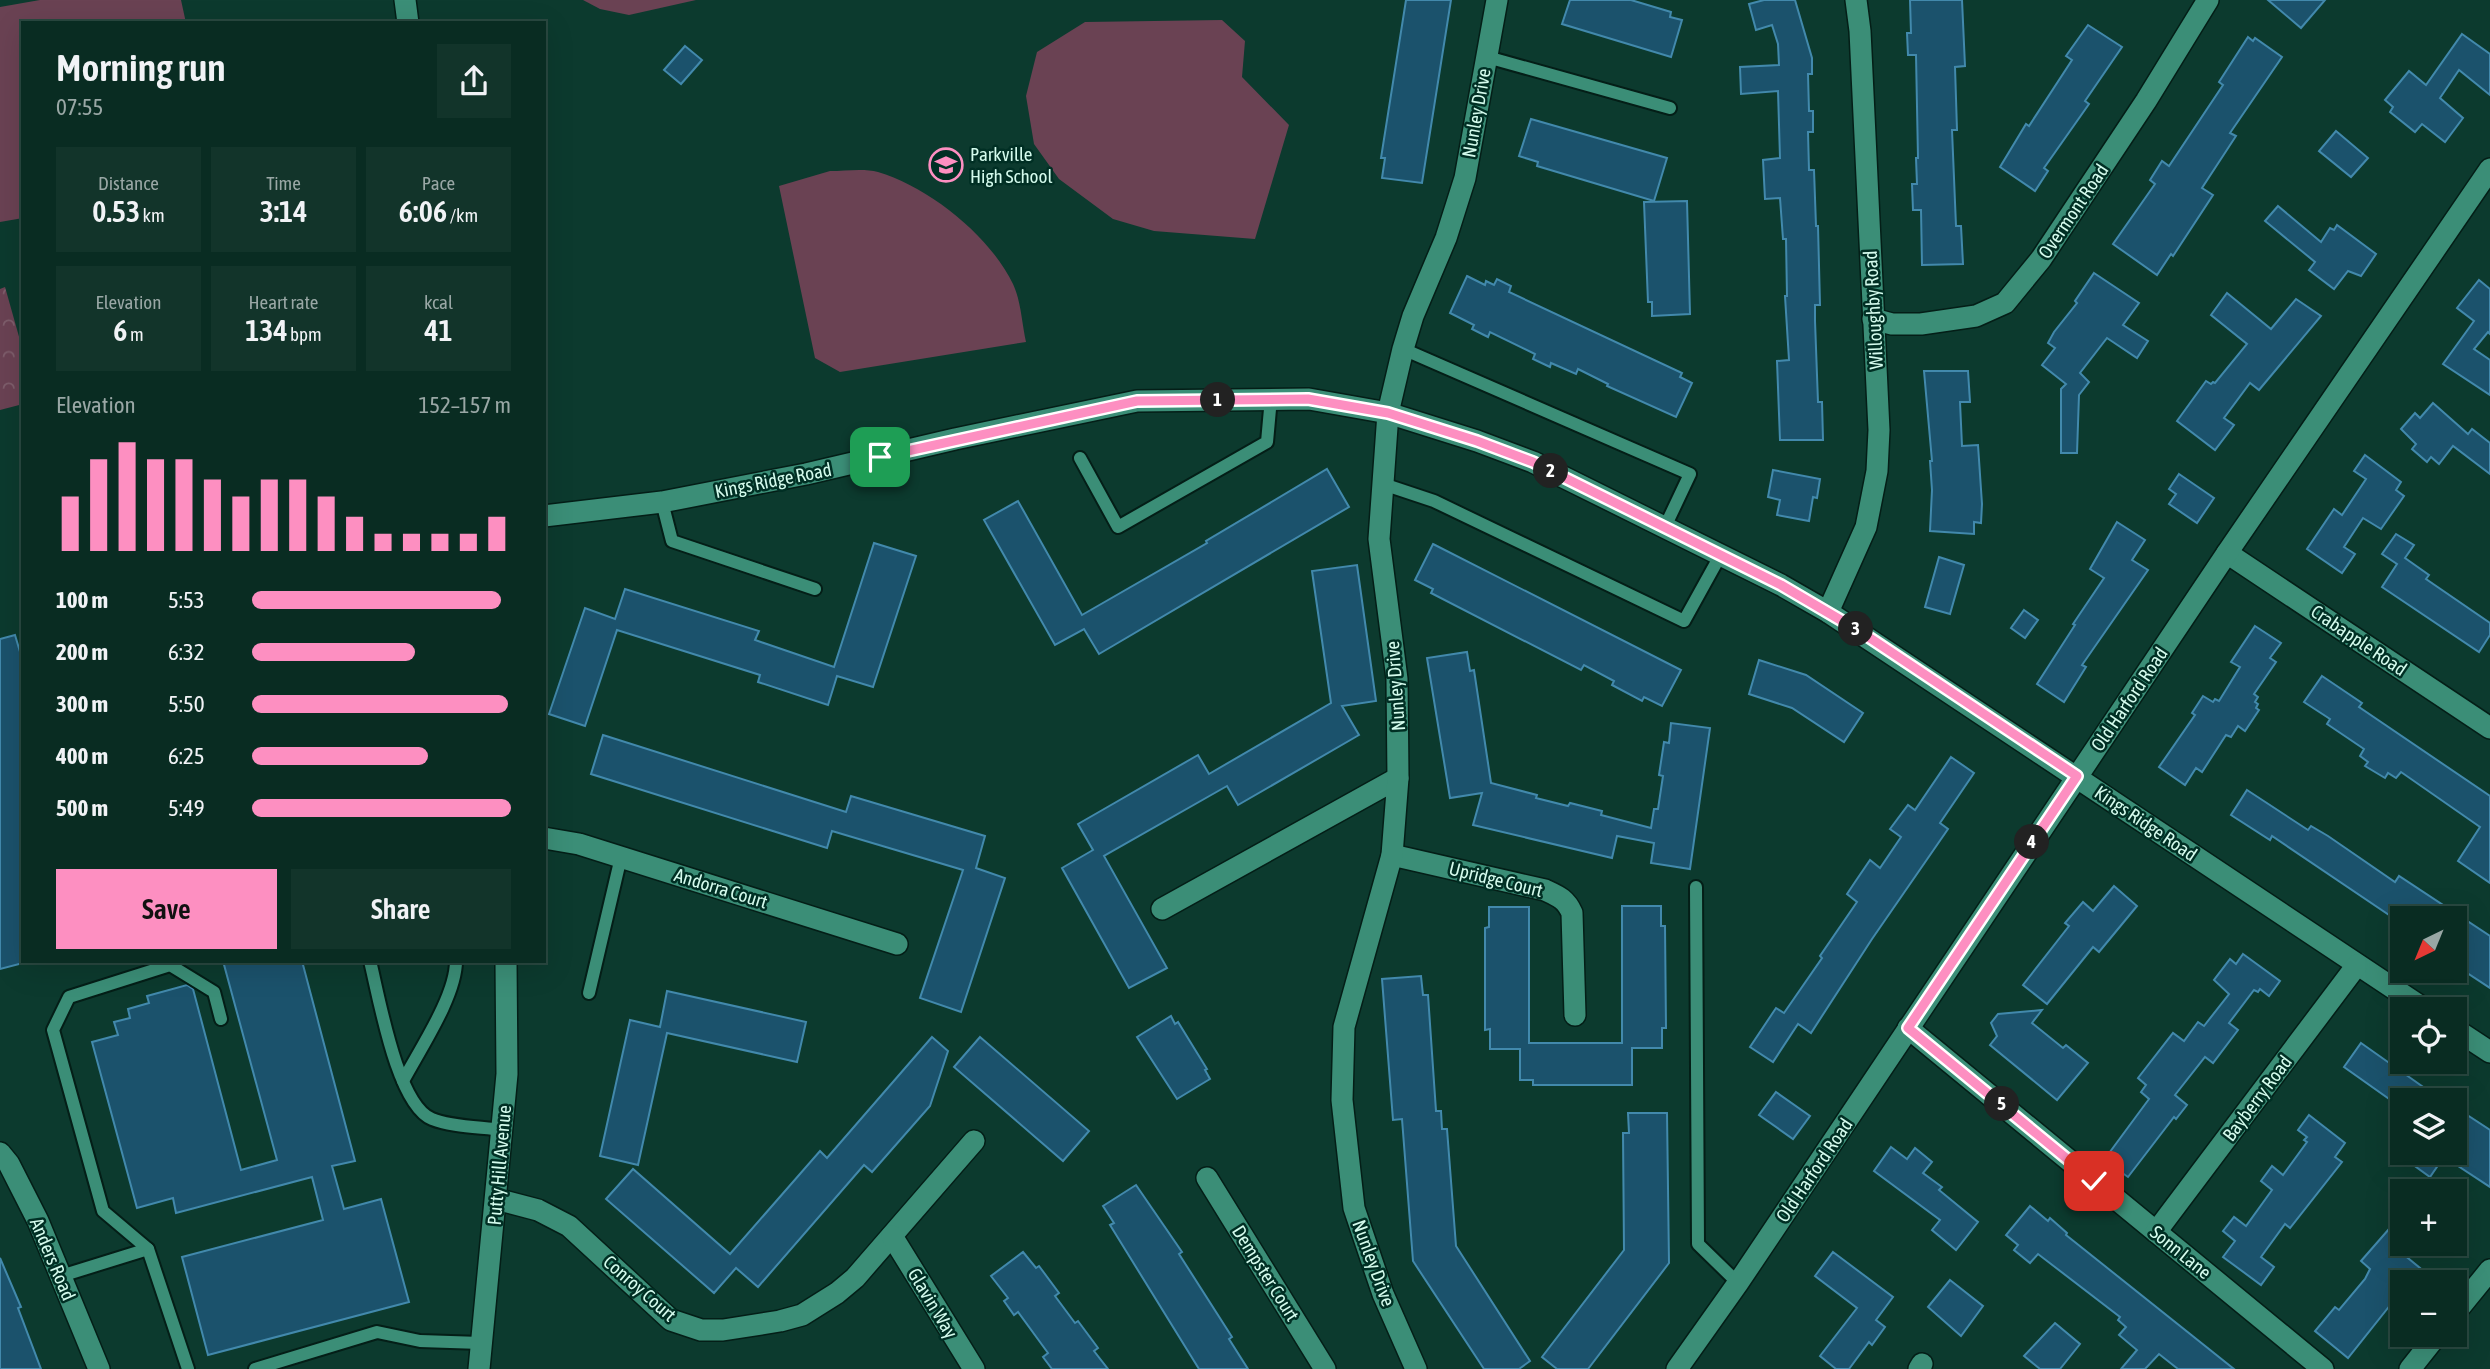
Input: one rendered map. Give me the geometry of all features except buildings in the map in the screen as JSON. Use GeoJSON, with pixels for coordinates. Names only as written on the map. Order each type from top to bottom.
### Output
{"type":"FeatureCollection","features":[{"type":"Feature","properties":{"kind":"street"},"geometry":{"type":"LineString","coordinates":[[405,0],[408,21]]}},
{"type":"Feature","properties":{"kind":"street","name":"Nunley Drive"},"geometry":{"type":"LineString","coordinates":[[1416,1369],[1383,1294],[1354,1208],[1342,1100],[1344,1027],[1392,855],[1398,778],[1397,679],[1379,539],[1388,413],[1413,316],[1453,220],[1465,177],[1497,0]]}},
{"type":"Feature","properties":{"kind":"street","name":"Willoughby Road"},"geometry":{"type":"LineString","coordinates":[[1828,612],[1866,527],[1877,471],[1879,430],[1860,31],[1856,0]]}},
{"type":"Feature","properties":{"kind":"street","name":"Overmont Road"},"geometry":{"type":"LineString","coordinates":[[1873,319],[1892,324],[1921,324],[1976,316],[2005,303],[2041,259],[2146,101],[2208,0]]}},
{"type":"Feature","properties":{"kind":"street","name":"Old Harford Road"},"geometry":{"type":"LineString","coordinates":[[1677,1369],[1738,1283],[2227,553],[2490,169]]}},
{"type":"Feature","properties":{"kind":"street","name":"Kings Ridge Road"},"geometry":{"type":"LineString","coordinates":[[546,516],[662,502],[806,474],[1137,401],[1308,399],[1388,413],[1533,462],[1781,585],[1828,612],[2077,776],[2406,997]]}},
{"type":"Feature","properties":{"kind":"street","name":"Crabapple Road"},"geometry":{"type":"LineString","coordinates":[[2227,553],[2490,728]]}},
{"type":"Feature","properties":{"kind":"street"},"geometry":{"type":"LineString","coordinates":[[1161,909],[1398,778]]}},
{"type":"Feature","properties":{"kind":"street","name":"Andorra Court"},"geometry":{"type":"LineString","coordinates":[[546,838],[579,844],[897,944]]}},
{"type":"Feature","properties":{"kind":"street","name":"Upridge Court"},"geometry":{"type":"LineString","coordinates":[[1392,855],[1545,890],[1561,897],[1572,913],[1575,1016]]}},
{"type":"Feature","properties":{"kind":"street","name":"Putty Hill Avenue"},"geometry":{"type":"LineString","coordinates":[[479,1369],[502,1130],[508,1026],[506,963]]}},
{"type":"Feature","properties":{"kind":"street","name":"Bayberry Road"},"geometry":{"type":"LineString","coordinates":[[2157,1232],[2357,965]]}},
{"type":"Feature","properties":{"kind":"street","name":"Sonn Lane"},"geometry":{"type":"LineString","coordinates":[[1908,1028],[2323,1369]]}},
{"type":"Feature","properties":{"kind":"street"},"geometry":{"type":"LineString","coordinates":[[2467,1037],[2490,1052]]}},
{"type":"Feature","properties":{"kind":"street","name":"Conroy Court"},"geometry":{"type":"LineString","coordinates":[[496,1199],[538,1210],[560,1220],[580,1235],[671,1320],[701,1330],[723,1330],[802,1315],[837,1293],[855,1278],[974,1141]]}},
{"type":"Feature","properties":{"kind":"street","name":"Anders Road"},"geometry":{"type":"LineString","coordinates":[[0,1153],[9,1164],[33,1209],[99,1369]]}},
{"type":"Feature","properties":{"kind":"street","name":"Dempster Court"},"geometry":{"type":"LineString","coordinates":[[1208,1178],[1325,1369]]}},
{"type":"Feature","properties":{"kind":"street","name":"Glavin Way"},"geometry":{"type":"LineString","coordinates":[[892,1236],[974,1369]]}},
{"type":"Feature","properties":{"kind":"street"},"geometry":{"type":"LineString","coordinates":[[2467,1298],[2490,1270]]}},
{"type":"Feature","properties":{"kind":"street"},"geometry":{"type":"LineString","coordinates":[[2410,1369],[2427,1347]]}},
{"type":"Feature","properties":{"kind":"lane"},"geometry":{"type":"LineString","coordinates":[[1487,57],[1670,108]]}},
{"type":"Feature","properties":{"kind":"lane"},"geometry":{"type":"LineString","coordinates":[[1403,349],[1690,474],[1664,529]]}},
{"type":"Feature","properties":{"kind":"lane"},"geometry":{"type":"LineString","coordinates":[[1080,458],[1118,527],[1267,442],[1271,398]]}},
{"type":"Feature","properties":{"kind":"lane"},"geometry":{"type":"LineString","coordinates":[[1383,484],[1434,501],[1684,621],[1720,556]]}},
{"type":"Feature","properties":{"kind":"lane"},"geometry":{"type":"LineString","coordinates":[[662,502],[672,541],[815,589]]}},
{"type":"Feature","properties":{"kind":"lane"},"geometry":{"type":"LineString","coordinates":[[589,993],[621,857]]}},
{"type":"Feature","properties":{"kind":"lane"},"geometry":{"type":"LineString","coordinates":[[1696,887],[1698,1244],[1738,1283]]}},
{"type":"Feature","properties":{"kind":"lane"},"geometry":{"type":"LineString","coordinates":[[370,963],[394,1059],[410,1100],[423,1115],[435,1121],[502,1130]]}},
{"type":"Feature","properties":{"kind":"lane"},"geometry":{"type":"LineString","coordinates":[[403,1081],[445,1001],[453,983],[456,963]]}},
{"type":"Feature","properties":{"kind":"lane"},"geometry":{"type":"LineString","coordinates":[[188,1369],[148,1248],[103,1211],[53,1030],[69,997],[170,965],[214,992],[221,1018]]}},
{"type":"Feature","properties":{"kind":"lane"},"geometry":{"type":"LineString","coordinates":[[61,1276],[148,1248]]}},
{"type":"Feature","properties":{"kind":"lane"},"geometry":{"type":"LineString","coordinates":[[255,1369],[377,1332],[420,1341],[481,1343]]}},
{"type":"Feature","properties":{"kind":"green space"},"geometry":{"type":"Polygon","coordinates":[[[40,0],[181,0],[186,21],[21,21],[21,218],[0,222],[0,7],[40,0]]]}},
{"type":"Feature","properties":{"kind":"green space"},"geometry":{"type":"Polygon","coordinates":[[[583,0],[696,0],[629,15],[600,9],[583,0]]]}},
{"type":"Feature","properties":{"kind":"green space"},"geometry":{"type":"Polygon","coordinates":[[[1222,20],[1245,41],[1242,77],[1289,125],[1255,239],[1154,231],[1113,219],[1059,179],[1034,144],[1026,96],[1037,52],[1085,22],[1222,20]]]}},
{"type":"Feature","properties":{"kind":"green space"},"geometry":{"type":"Polygon","coordinates":[[[830,171],[873,171],[898,179],[937,201],[974,231],[1003,266],[1013,284],[1020,305],[1026,342],[840,372],[815,358],[779,186],[830,171]]]}},
{"type":"Feature","properties":{"kind":"green space"},"geometry":{"type":"Polygon","coordinates":[[[5,287],[21,344],[21,405],[0,410],[0,289],[5,287]]]}},
{"type":"Feature","properties":{"kind":"place","name":"Parkville High School"},"geometry":{"type":"Point","coordinates":[946,165]}},
{"type":"Feature","properties":{"kind":"route"},"geometry":{"type":"LineString","coordinates":[[880,457],[1137,401],[1308,399],[1388,413],[1533,462],[1781,585],[1828,612],[2077,776],[1908,1028],[2094,1181]]}}]}
